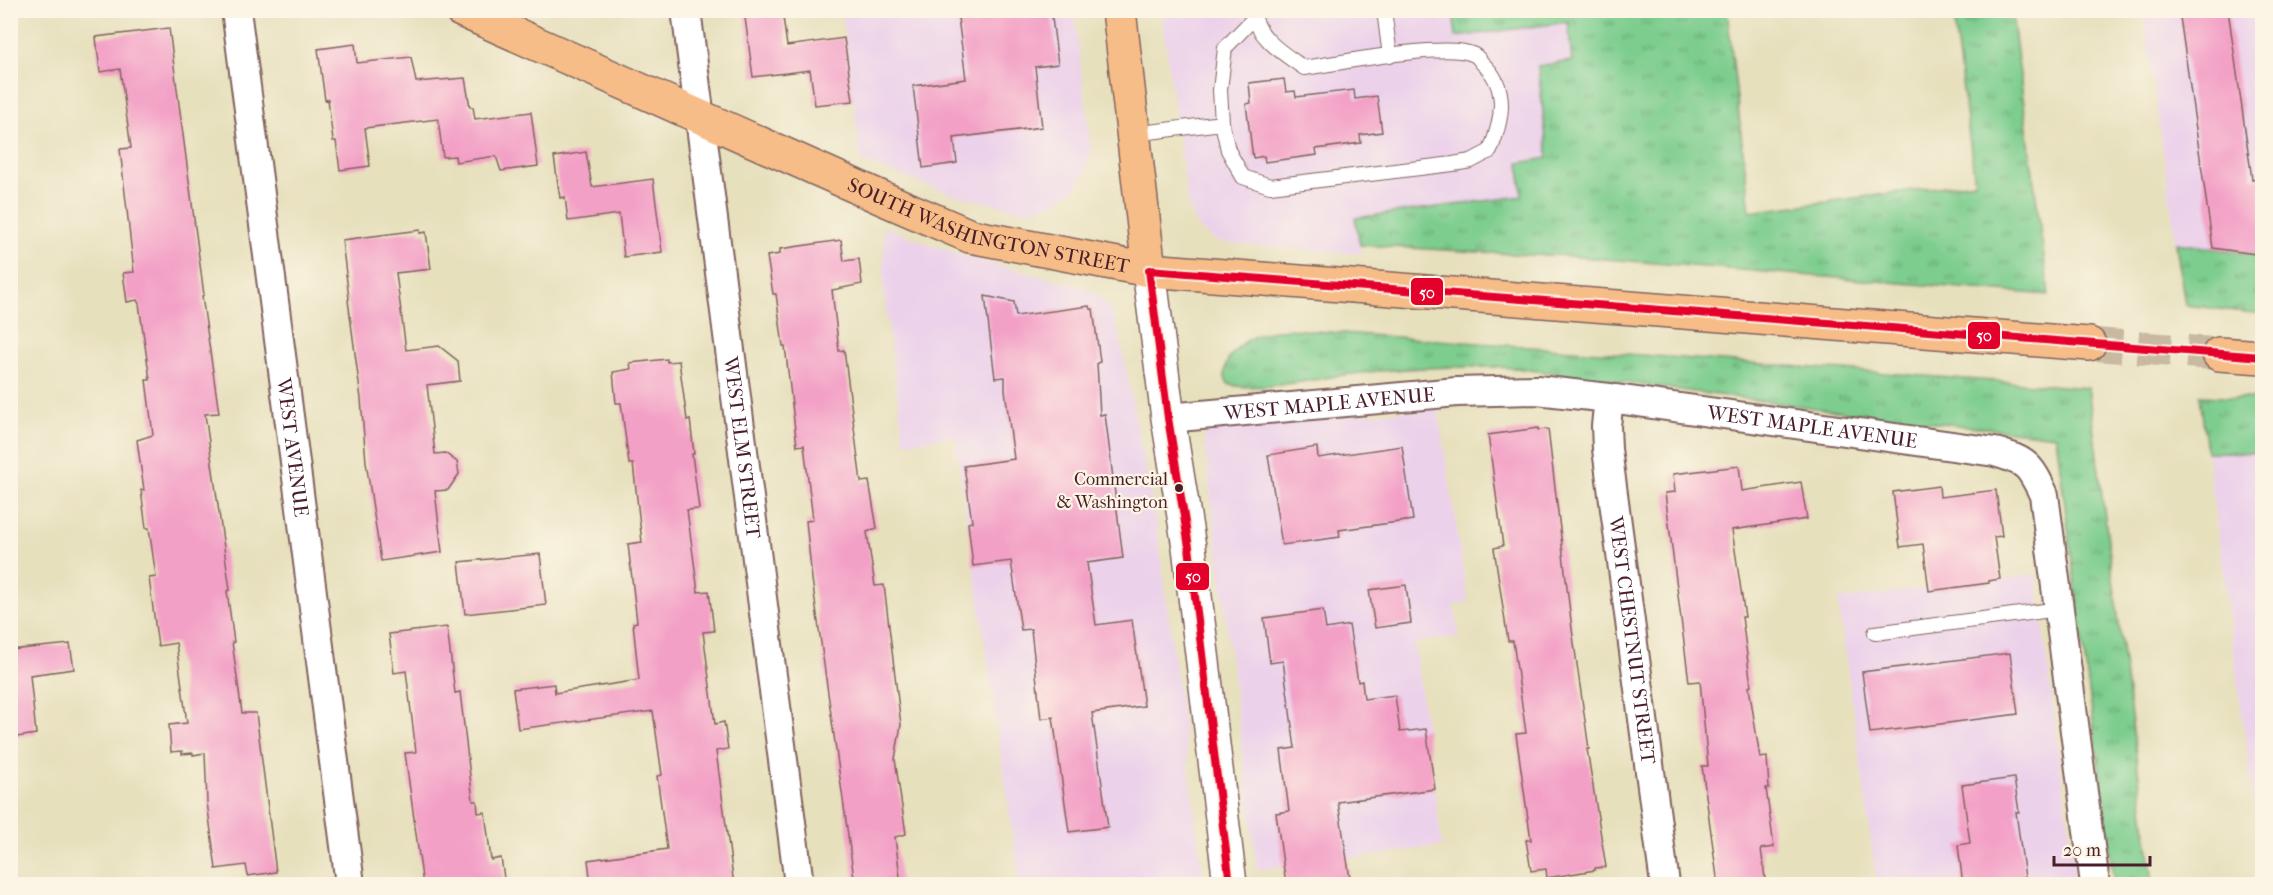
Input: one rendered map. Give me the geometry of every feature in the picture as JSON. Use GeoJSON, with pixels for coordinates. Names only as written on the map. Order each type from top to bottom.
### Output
{"type":"FeatureCollection","features":[{"type":"Feature","properties":{"kind":"main road","name":"SOUTH WASHINGTON STREET"},"geometry":{"type":"LineString","coordinates":[[460,10],[970,236],[1149,270],[2089,344]]}},
{"type":"Feature","properties":{"kind":"main road"},"geometry":{"type":"LineString","coordinates":[[1119,10],[1149,270]]}},
{"type":"Feature","properties":{"kind":"main road"},"geometry":{"type":"LineString","coordinates":[[2219,354],[2262,357]]}},
{"type":"Feature","properties":{"kind":"street","name":"WEST AVENUE"},"geometry":{"type":"LineString","coordinates":[[236,10],[350,885]]}},
{"type":"Feature","properties":{"kind":"street","name":"WEST ELM STREET"},"geometry":{"type":"LineString","coordinates":[[686,10],[799,885]]}},
{"type":"Feature","properties":{"kind":"street"},"geometry":{"type":"LineString","coordinates":[[1149,270],[1168,418],[1190,556],[1230,885]]}},
{"type":"Feature","properties":{"kind":"street","name":"WEST MAPLE AVENUE"},"geometry":{"type":"LineString","coordinates":[[1168,418],[1488,390],[1558,392],[1995,452],[2018,458],[2034,474],[2044,495],[2095,885]]}},
{"type":"Feature","properties":{"kind":"street","name":"WEST CHESTNUT STREET"},"geometry":{"type":"LineString","coordinates":[[1609,398],[1607,449],[1665,885]]}},
{"type":"Feature","properties":{"kind":"lane"},"geometry":{"type":"LineString","coordinates":[[1384,10],[1390,56]]}},
{"type":"Feature","properties":{"kind":"lane"},"geometry":{"type":"LineString","coordinates":[[1254,14],[1273,47],[1304,68],[1390,56],[1448,49],[1473,54],[1493,72],[1502,100],[1499,128],[1490,151],[1470,161],[1453,164],[1270,186],[1243,177],[1228,150],[1222,123],[1220,90],[1225,48],[1254,14]]}},
{"type":"Feature","properties":{"kind":"lane"},"geometry":{"type":"LineString","coordinates":[[1133,134],[1222,123]]}},
{"type":"Feature","properties":{"kind":"lane"},"geometry":{"type":"LineString","coordinates":[[1875,633],[2060,609]]}},
{"type":"Feature","properties":{"kind":"shaded area"},"geometry":{"type":"Polygon","coordinates":[[[842,11],[1074,11],[1091,149],[1086,170],[1075,188],[1059,200],[1037,209],[1022,210],[951,194],[861,161],[842,11]]]}},
{"type":"Feature","properties":{"kind":"shaded area"},"geometry":{"type":"Polygon","coordinates":[[[1161,11],[1453,11],[1456,37],[1568,22],[1572,62],[1538,67],[1548,159],[1523,196],[1355,218],[1361,254],[1214,240],[1201,230],[1193,219],[1188,204],[1161,11]]]}},
{"type":"Feature","properties":{"kind":"shaded area"},"geometry":{"type":"Polygon","coordinates":[[[2143,11],[2262,11],[2262,255],[2176,243],[2143,11]]]}},
{"type":"Feature","properties":{"kind":"shaded area"},"geometry":{"type":"Polygon","coordinates":[[[884,227],[981,261],[1083,287],[1101,297],[1112,313],[1120,339],[1157,528],[1204,884],[1020,884],[955,436],[904,443],[884,295],[884,227]]]}},
{"type":"Feature","properties":{"kind":"shaded area"},"geometry":{"type":"Polygon","coordinates":[[[1438,409],[1468,602],[1454,604],[1459,636],[1414,643],[1442,846],[1257,870],[1204,439],[1215,427],[1226,424],[1438,409]]]}},
{"type":"Feature","properties":{"kind":"shaded area"},"geometry":{"type":"Polygon","coordinates":[[[2207,452],[2262,453],[2262,865],[2255,812],[2207,452]]]}},
{"type":"Feature","properties":{"kind":"shaded area"},"geometry":{"type":"Polygon","coordinates":[[[2036,574],[2076,884],[1877,884],[1838,600],[1929,588],[1930,591],[2036,574]]]}},
{"type":"Feature","properties":{"kind":"green space"},"geometry":{"type":"Polygon","coordinates":[[[1453,11],[1727,11],[1750,212],[1975,182],[1954,22],[2012,14],[2049,295],[1555,255],[1360,245],[1355,218],[1522,196],[1519,163],[1548,158],[1538,66],[1572,61],[1568,22],[1456,37],[1453,11]]]}},
{"type":"Feature","properties":{"kind":"green space"},"geometry":{"type":"Polygon","coordinates":[[[2176,243],[2262,255],[2262,314],[2185,305],[2176,243]]]}},
{"type":"Feature","properties":{"kind":"green space"},"geometry":{"type":"Polygon","coordinates":[[[1287,329],[2088,388],[2153,884],[2114,884],[2056,436],[1859,414],[1516,368],[1413,369],[1351,374],[1271,386],[1228,384],[1225,377],[1227,363],[1242,344],[1255,336],[1287,329]]]}},
{"type":"Feature","properties":{"kind":"green space"},"geometry":{"type":"Polygon","coordinates":[[[2200,396],[2262,399],[2262,453],[2207,452],[2200,396]]]}},
{"type":"Feature","properties":{"kind":"building"},"geometry":{"type":"Polygon","coordinates":[[[744,10],[782,10],[787,46],[844,38],[853,101],[815,105],[810,70],[753,77],[744,10]]]}},
{"type":"Feature","properties":{"kind":"building"},"geometry":{"type":"Polygon","coordinates":[[[957,10],[1051,10],[1058,64],[1035,67],[1042,127],[954,138],[957,163],[923,168],[913,86],[966,79],[957,10]]]}},
{"type":"Feature","properties":{"kind":"building"},"geometry":{"type":"Polygon","coordinates":[[[2179,10],[2228,10],[2252,179],[2262,177],[2262,255],[2213,248],[2179,10]]]}},
{"type":"Feature","properties":{"kind":"building"},"geometry":{"type":"Polygon","coordinates":[[[169,28],[219,413],[205,414],[230,590],[227,591],[234,642],[232,642],[242,713],[256,713],[276,872],[248,876],[246,865],[216,869],[207,802],[205,753],[193,755],[193,753],[182,754],[182,751],[171,752],[169,725],[187,723],[176,643],[158,646],[149,578],[156,577],[149,528],[146,528],[141,490],[144,490],[137,440],[153,435],[146,380],[150,380],[139,304],[137,300],[127,302],[123,273],[134,272],[120,149],[131,148],[120,69],[100,72],[96,37],[169,28]]]}},
{"type":"Feature","properties":{"kind":"building"},"geometry":{"type":"Polygon","coordinates":[[[355,44],[357,63],[411,57],[416,82],[465,78],[470,107],[473,107],[475,119],[531,112],[538,166],[501,171],[496,156],[456,162],[455,156],[443,157],[438,119],[365,128],[370,166],[340,170],[336,141],[333,141],[328,99],[325,100],[318,49],[355,44]]]}},
{"type":"Feature","properties":{"kind":"building"},"geometry":{"type":"Polygon","coordinates":[[[1284,79],[1286,92],[1295,91],[1296,97],[1354,90],[1355,99],[1377,96],[1382,132],[1360,135],[1361,143],[1316,149],[1317,155],[1265,162],[1264,156],[1253,158],[1246,104],[1251,103],[1249,83],[1284,79]]]}},
{"type":"Feature","properties":{"kind":"building"},"geometry":{"type":"Polygon","coordinates":[[[586,152],[592,187],[653,179],[662,252],[624,257],[619,214],[568,221],[565,197],[560,198],[554,157],[586,152]]]}},
{"type":"Feature","properties":{"kind":"building"},"geometry":{"type":"Polygon","coordinates":[[[420,230],[420,233],[426,232],[431,269],[396,273],[406,350],[439,346],[458,361],[460,381],[427,385],[435,454],[445,453],[457,462],[459,474],[448,490],[435,491],[442,552],[381,561],[366,462],[361,399],[342,240],[420,230]]]}},
{"type":"Feature","properties":{"kind":"building"},"geometry":{"type":"Polygon","coordinates":[[[841,240],[844,261],[859,259],[862,284],[832,290],[839,351],[844,350],[861,482],[869,481],[877,528],[867,532],[875,586],[884,585],[901,725],[895,759],[906,834],[895,837],[901,885],[855,885],[812,579],[806,521],[813,520],[804,445],[797,446],[785,346],[783,346],[776,294],[773,294],[767,256],[780,254],[780,249],[841,240]]]}},
{"type":"Feature","properties":{"kind":"building"},"geometry":{"type":"Polygon","coordinates":[[[985,296],[1014,302],[1016,316],[1089,306],[1093,309],[1100,362],[1097,363],[1100,415],[1105,414],[1123,558],[1087,563],[1096,625],[1132,620],[1144,706],[1092,713],[1108,827],[1069,832],[1053,717],[1041,719],[1031,629],[1021,630],[1011,561],[973,566],[968,523],[972,522],[964,466],[1014,459],[1005,377],[995,378],[985,296]]]}},
{"type":"Feature","properties":{"kind":"building"},"geometry":{"type":"Polygon","coordinates":[[[667,359],[667,362],[679,361],[687,420],[690,419],[699,509],[687,510],[698,592],[709,591],[714,631],[703,632],[715,724],[724,722],[728,749],[716,751],[734,885],[591,885],[588,860],[667,849],[657,776],[662,775],[653,711],[518,729],[513,689],[554,684],[555,693],[639,680],[633,623],[637,622],[628,544],[642,542],[633,464],[629,464],[621,403],[616,403],[613,372],[631,369],[630,363],[667,359]]]}},
{"type":"Feature","properties":{"kind":"building"},"geometry":{"type":"Polygon","coordinates":[[[1538,428],[1538,430],[1548,429],[1589,749],[1587,749],[1606,867],[1547,878],[1546,869],[1531,871],[1526,840],[1531,840],[1516,734],[1526,733],[1513,641],[1508,641],[1494,548],[1503,546],[1488,435],[1538,428]]]}},
{"type":"Feature","properties":{"kind":"building"},"geometry":{"type":"Polygon","coordinates":[[[1402,446],[1413,520],[1339,530],[1340,537],[1282,545],[1268,455],[1317,447],[1318,458],[1402,446]]]}},
{"type":"Feature","properties":{"kind":"building"},"geometry":{"type":"Polygon","coordinates":[[[1739,466],[1742,491],[1801,482],[1807,519],[1732,530],[1745,617],[1742,617],[1751,686],[1749,687],[1760,758],[1767,757],[1769,788],[1766,788],[1774,847],[1761,849],[1766,885],[1718,885],[1702,766],[1708,766],[1700,681],[1689,682],[1665,493],[1675,492],[1673,474],[1739,466]]]}},
{"type":"Feature","properties":{"kind":"building"},"geometry":{"type":"Polygon","coordinates":[[[1939,486],[1940,497],[1996,490],[2002,536],[1994,537],[2000,579],[1989,581],[1989,583],[1929,591],[1923,544],[1900,547],[1893,492],[1939,486]]]}},
{"type":"Feature","properties":{"kind":"building"},"geometry":{"type":"Polygon","coordinates":[[[540,554],[546,605],[465,614],[459,562],[540,554]]]}},
{"type":"Feature","properties":{"kind":"building"},"geometry":{"type":"Polygon","coordinates":[[[1406,585],[1411,623],[1375,628],[1369,590],[1406,585]]]}},
{"type":"Feature","properties":{"kind":"building"},"geometry":{"type":"Polygon","coordinates":[[[1323,610],[1326,629],[1349,625],[1358,682],[1362,681],[1364,699],[1395,695],[1400,732],[1426,729],[1435,789],[1338,802],[1351,885],[1286,885],[1276,813],[1289,811],[1281,750],[1295,748],[1283,661],[1270,663],[1264,618],[1323,610]]]}},
{"type":"Feature","properties":{"kind":"building"},"geometry":{"type":"Polygon","coordinates":[[[447,627],[455,693],[460,692],[473,801],[477,801],[478,813],[485,812],[491,860],[501,858],[505,885],[423,885],[405,753],[416,752],[406,671],[394,673],[389,634],[447,627]]]}},
{"type":"Feature","properties":{"kind":"building"},"geometry":{"type":"Polygon","coordinates":[[[70,644],[74,669],[30,675],[36,734],[10,738],[10,650],[70,644]]]}},
{"type":"Feature","properties":{"kind":"building"},"geometry":{"type":"Polygon","coordinates":[[[2010,653],[2018,714],[1870,733],[1862,672],[2010,653]]]}},
{"type":"Feature","properties":{"kind":"building"},"geometry":{"type":"Polygon","coordinates":[[[2014,778],[2019,812],[2016,812],[2026,885],[1963,885],[1958,845],[1970,843],[1962,785],[2014,778]]]}},
{"type":"Feature","properties":{"kind":"tunnel"},"geometry":{"type":"LineString","coordinates":[[2089,344],[2219,354]]}},
{"type":"Feature","properties":{"kind":"transit line","name":"50"},"geometry":{"type":"LineString","coordinates":[[1149,270],[2262,357]]}},
{"type":"Feature","properties":{"kind":"transit line","name":"50"},"geometry":{"type":"LineString","coordinates":[[1149,270],[1168,418],[1189,547],[1230,884]]}},
{"type":"Feature","properties":{"kind":"place","name":"Commercial & Washington"},"geometry":{"type":"Point","coordinates":[1179,488]}}]}
